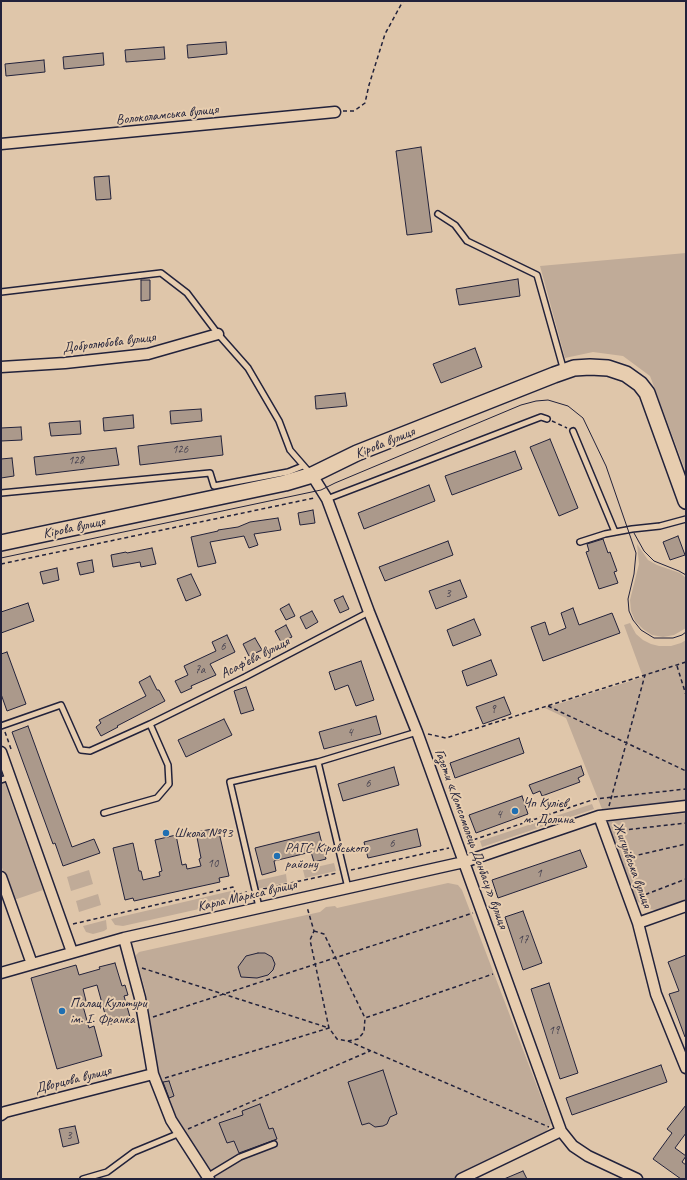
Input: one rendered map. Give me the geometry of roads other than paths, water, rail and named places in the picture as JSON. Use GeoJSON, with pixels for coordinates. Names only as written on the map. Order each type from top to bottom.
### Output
{"type":"FeatureCollection","features":[{"type":"Feature","properties":{"kind":"main road","name":"Кірова вулиця"},"geometry":{"type":"LineString","coordinates":[[1,543],[285,483],[307,470],[358,453],[574,368],[590,367],[608,368],[626,374],[640,384],[647,393],[686,501]]}},
{"type":"Feature","properties":{"kind":"street","name":"Волоколамська вулиця"},"geometry":{"type":"LineString","coordinates":[[1,144],[335,112]]}},
{"type":"Feature","properties":{"kind":"street","name":"Добролюбова вулиця"},"geometry":{"type":"LineString","coordinates":[[1,367],[65,363],[148,354],[218,334]]}},
{"type":"Feature","properties":{"kind":"street","name":"Газети «Комсомолець Донбасу» вулиця"},"geometry":{"type":"LineString","coordinates":[[307,470],[327,499],[369,612],[417,732],[561,1131],[573,1146],[588,1156],[637,1179]]}},
{"type":"Feature","properties":{"kind":"street"},"geometry":{"type":"LineString","coordinates":[[1,752],[5,778],[72,952]]}},
{"type":"Feature","properties":{"kind":"street","name":"Карла Маркса вулиця"},"geometry":{"type":"LineString","coordinates":[[1,974],[124,938],[464,862],[599,816],[686,806]]}},
{"type":"Feature","properties":{"kind":"street","name":"Жигулівська вулиця"},"geometry":{"type":"LineString","coordinates":[[599,816],[638,923],[656,994],[686,1068]]}},
{"type":"Feature","properties":{"kind":"street"},"geometry":{"type":"LineString","coordinates":[[1,877],[32,964]]}},
{"type":"Feature","properties":{"kind":"street","name":"Жигулівська вулиця"},"geometry":{"type":"LineString","coordinates":[[638,923],[686,906]]}},
{"type":"Feature","properties":{"kind":"street"},"geometry":{"type":"LineString","coordinates":[[124,938],[140,998],[154,1077],[171,1120],[208,1178]]}},
{"type":"Feature","properties":{"kind":"street"},"geometry":{"type":"LineString","coordinates":[[1,978],[12,970]]}},
{"type":"Feature","properties":{"kind":"street","name":"Дворцова вулиця"},"geometry":{"type":"LineString","coordinates":[[2,1111],[154,1077]]}},
{"type":"Feature","properties":{"kind":"street"},"geometry":{"type":"LineString","coordinates":[[461,1179],[561,1131]]}},
{"type":"Feature","properties":{"kind":"lane"},"geometry":{"type":"LineString","coordinates":[[438,214],[455,225],[467,241],[537,275],[564,372]]}},
{"type":"Feature","properties":{"kind":"lane"},"geometry":{"type":"LineString","coordinates":[[1,292],[161,273],[186,293],[218,334],[248,368],[279,421],[290,450],[307,470]]}},
{"type":"Feature","properties":{"kind":"lane"},"geometry":{"type":"LineString","coordinates":[[327,499],[540,417],[547,419]]}},
{"type":"Feature","properties":{"kind":"lane"},"geometry":{"type":"LineString","coordinates":[[574,431],[615,532]]}},
{"type":"Feature","properties":{"kind":"lane"},"geometry":{"type":"LineString","coordinates":[[1,493],[210,474],[214,486],[288,472],[307,470]]}},
{"type":"Feature","properties":{"kind":"lane"},"geometry":{"type":"LineString","coordinates":[[580,542],[615,532],[660,526],[686,518]]}},
{"type":"Feature","properties":{"kind":"lane","name":"Асаф’єва вулиця"},"geometry":{"type":"LineString","coordinates":[[2,726],[60,705],[82,750],[90,750],[150,724],[245,677],[369,612]]}},
{"type":"Feature","properties":{"kind":"lane"},"geometry":{"type":"LineString","coordinates":[[104,813],[157,798],[169,784],[168,765],[150,724]]}},
{"type":"Feature","properties":{"kind":"lane"},"geometry":{"type":"LineString","coordinates":[[259,907],[230,782],[318,762],[417,732]]}},
{"type":"Feature","properties":{"kind":"lane"},"geometry":{"type":"LineString","coordinates":[[318,762],[348,888]]}},
{"type":"Feature","properties":{"kind":"lane"},"geometry":{"type":"LineString","coordinates":[[83,1179],[107,1172],[134,1152],[180,1133]]}},
{"type":"Feature","properties":{"kind":"lane"},"geometry":{"type":"LineString","coordinates":[[208,1178],[240,1157],[274,1144]]}},
{"type":"Feature","properties":{"kind":"tram line"},"geometry":{"type":"LineString","coordinates":[[1,558],[321,490],[521,405],[536,401],[548,400],[568,406],[583,418],[606,466],[636,553],[634,574],[628,599],[629,611],[633,620],[641,630],[654,638],[673,638],[686,632]]}},
{"type":"Feature","properties":{"kind":"tram line"},"geometry":{"type":"LineString","coordinates":[[634,533],[644,551],[654,561],[686,575]]}},
{"type":"Feature","properties":{"kind":"place","name":"Чп Кулієв м. Долина"},"geometry":{"type":"Point","coordinates":[515,811]}},
{"type":"Feature","properties":{"kind":"place","name":"Школа №93"},"geometry":{"type":"Point","coordinates":[166,833]}},
{"type":"Feature","properties":{"kind":"place","name":"РАГС Кіровського району"},"geometry":{"type":"Point","coordinates":[277,856]}},
{"type":"Feature","properties":{"kind":"place","name":"Палац Культури ім. І. Франка"},"geometry":{"type":"Point","coordinates":[62,1011]}}]}
